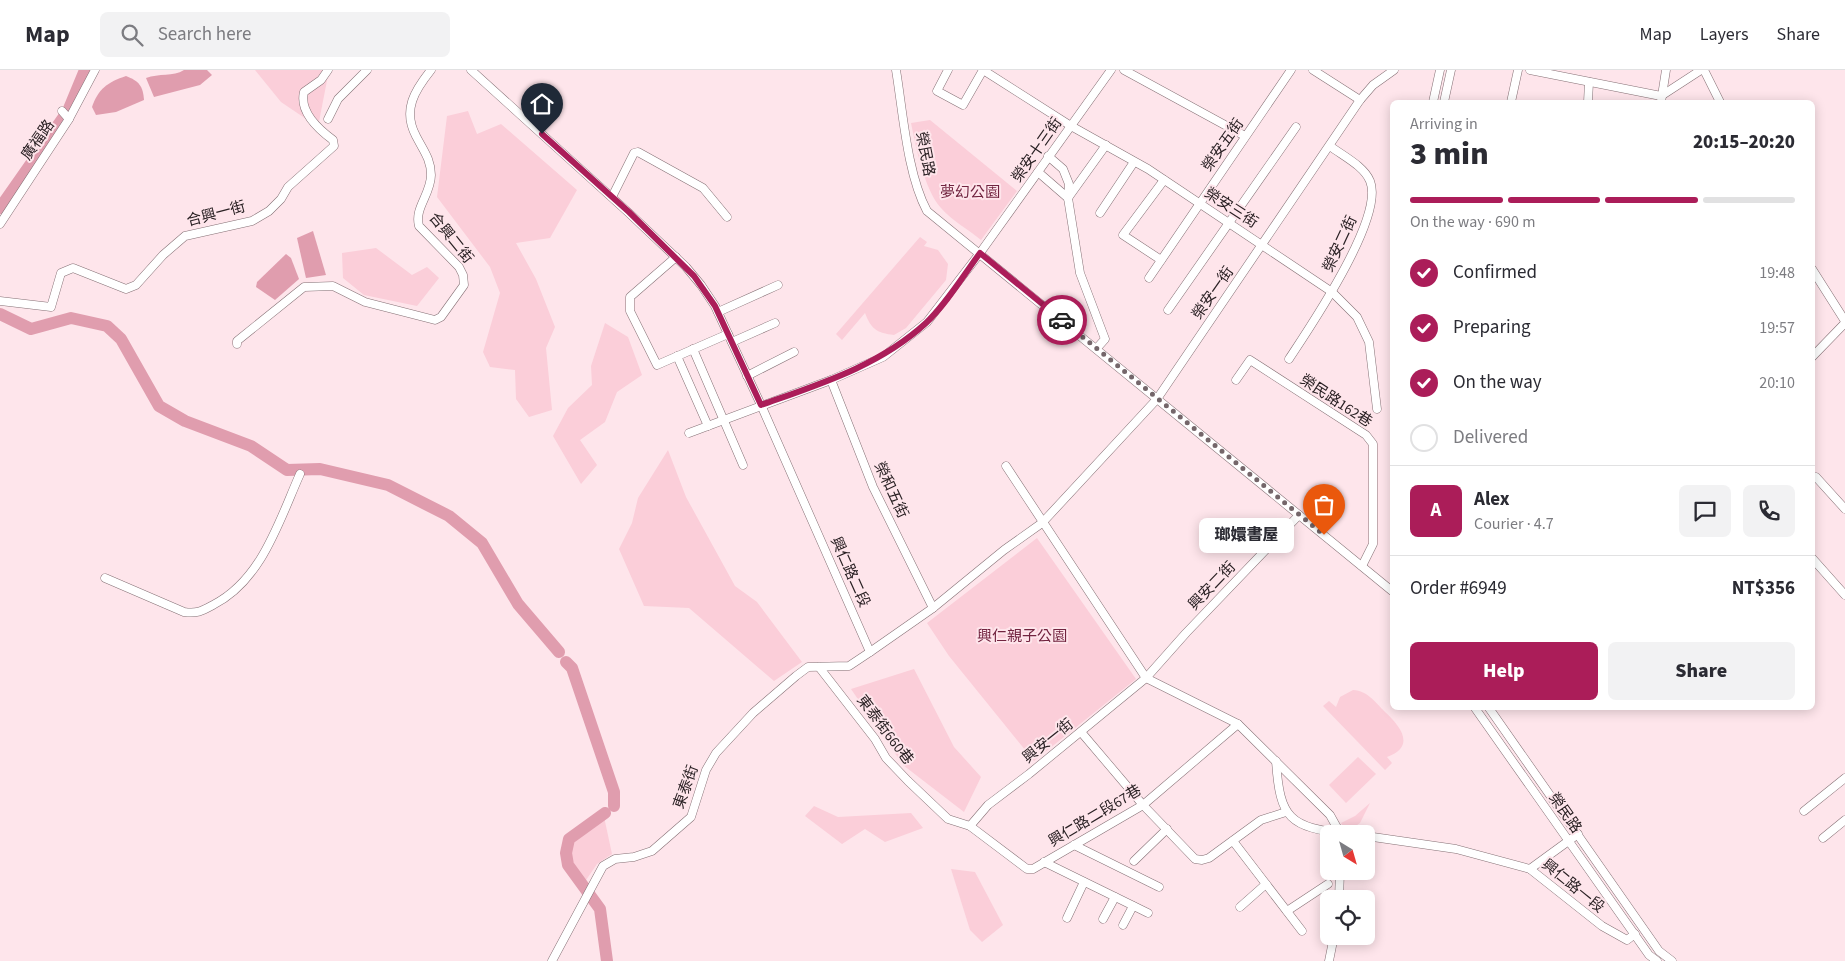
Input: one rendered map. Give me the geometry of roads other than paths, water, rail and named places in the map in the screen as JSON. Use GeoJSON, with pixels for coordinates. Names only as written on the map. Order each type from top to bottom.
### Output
{"type":"FeatureCollection","features":[{"type":"Feature","properties":{"kind":"street","name":"廣福路"},"geometry":{"type":"LineString","coordinates":[[0,224],[69,118],[95,70]]}},
{"type":"Feature","properties":{"kind":"street","name":"合興一街"},"geometry":{"type":"LineString","coordinates":[[0,302],[51,307],[61,273],[73,268],[126,289],[136,285],[163,255],[185,236],[252,221],[269,211],[281,199],[288,186],[334,146],[333,140],[320,130],[311,118],[302,100],[304,92],[321,80],[328,70]]}},
{"type":"Feature","properties":{"kind":"street"},"geometry":{"type":"LineString","coordinates":[[328,119],[338,99],[367,70]]}},
{"type":"Feature","properties":{"kind":"street","name":"合興二街"},"geometry":{"type":"LineString","coordinates":[[237,344],[237,341],[304,287],[333,286],[365,302],[435,320],[441,317],[464,285],[463,275],[459,267],[419,226],[417,217],[429,188],[431,177],[430,160],[415,134],[411,122],[412,100],[415,89],[431,70]]}},
{"type":"Feature","properties":{"kind":"street","name":"興仁路二段"},"geometry":{"type":"LineString","coordinates":[[471,70],[612,197],[676,257],[701,285],[718,312],[732,342],[870,652]]}},
{"type":"Feature","properties":{"kind":"street","name":"榮民路"},"geometry":{"type":"LineString","coordinates":[[896,70],[913,171],[921,200],[933,218],[980,253],[1097,348],[1390,589]]}},
{"type":"Feature","properties":{"kind":"street"},"geometry":{"type":"LineString","coordinates":[[948,70],[937,91],[963,106],[983,70]]}},
{"type":"Feature","properties":{"kind":"street","name":"榮安三街"},"geometry":{"type":"LineString","coordinates":[[983,70],[1002,80],[1071,126],[1164,180],[1332,292],[1357,317],[1369,342],[1377,409]]}},
{"type":"Feature","properties":{"kind":"street","name":"榮安十三街"},"geometry":{"type":"LineString","coordinates":[[690,433],[831,380],[883,357],[927,322],[980,253],[1111,70]]}},
{"type":"Feature","properties":{"kind":"street"},"geometry":{"type":"LineString","coordinates":[[1124,70],[1245,136]]}},
{"type":"Feature","properties":{"kind":"street","name":"榮安五街"},"geometry":{"type":"LineString","coordinates":[[1149,278],[1292,70]]}},
{"type":"Feature","properties":{"kind":"street"},"geometry":{"type":"LineString","coordinates":[[1313,70],[1360,100]]}},
{"type":"Feature","properties":{"kind":"street","name":"榮安一街"},"geometry":{"type":"LineString","coordinates":[[1042,524],[1158,399],[1360,100],[1373,85],[1394,70]]}},
{"type":"Feature","properties":{"kind":"street"},"geometry":{"type":"LineString","coordinates":[[1433,100],[1440,70]]}},
{"type":"Feature","properties":{"kind":"street"},"geometry":{"type":"LineString","coordinates":[[1444,100],[1451,70]]}},
{"type":"Feature","properties":{"kind":"street"},"geometry":{"type":"LineString","coordinates":[[1511,100],[1518,70]]}},
{"type":"Feature","properties":{"kind":"street"},"geometry":{"type":"LineString","coordinates":[[1530,70],[1661,99],[1702,70],[1719,100]]}},
{"type":"Feature","properties":{"kind":"street"},"geometry":{"type":"LineString","coordinates":[[1661,99],[1666,70]]}},
{"type":"Feature","properties":{"kind":"street"},"geometry":{"type":"LineString","coordinates":[[1588,100],[1589,82]]}},
{"type":"Feature","properties":{"kind":"street"},"geometry":{"type":"LineString","coordinates":[[62,112],[69,118]]}},
{"type":"Feature","properties":{"kind":"street"},"geometry":{"type":"LineString","coordinates":[[1168,310],[1296,128]]}},
{"type":"Feature","properties":{"kind":"street"},"geometry":{"type":"LineString","coordinates":[[1068,198],[1106,145]]}},
{"type":"Feature","properties":{"kind":"street","name":"榮安二街"},"geometry":{"type":"LineString","coordinates":[[1289,359],[1332,292],[1361,233],[1374,198],[1370,181],[1361,168],[1330,146]]}},
{"type":"Feature","properties":{"kind":"street"},"geometry":{"type":"LineString","coordinates":[[612,197],[634,153],[638,152],[703,188],[727,216]]}},
{"type":"Feature","properties":{"kind":"street"},"geometry":{"type":"LineString","coordinates":[[1048,156],[1063,169],[1069,184],[1068,198],[1080,273],[1105,339],[1097,348]]}},
{"type":"Feature","properties":{"kind":"street"},"geometry":{"type":"LineString","coordinates":[[1100,213],[1134,162]]}},
{"type":"Feature","properties":{"kind":"street"},"geometry":{"type":"LineString","coordinates":[[1038,172],[1068,198]]}},
{"type":"Feature","properties":{"kind":"street"},"geometry":{"type":"LineString","coordinates":[[1160,260],[1123,235],[1164,180]]}},
{"type":"Feature","properties":{"kind":"street"},"geometry":{"type":"LineString","coordinates":[[676,257],[630,297],[630,311],[657,365],[728,334]]}},
{"type":"Feature","properties":{"kind":"street"},"geometry":{"type":"LineString","coordinates":[[1815,274],[1845,322],[1815,354]]}},
{"type":"Feature","properties":{"kind":"street"},"geometry":{"type":"LineString","coordinates":[[718,312],[778,285]]}},
{"type":"Feature","properties":{"kind":"street"},"geometry":{"type":"LineString","coordinates":[[732,342],[775,323]]}},
{"type":"Feature","properties":{"kind":"street"},"geometry":{"type":"LineString","coordinates":[[693,349],[743,465]]}},
{"type":"Feature","properties":{"kind":"street"},"geometry":{"type":"LineString","coordinates":[[747,376],[794,352]]}},
{"type":"Feature","properties":{"kind":"street"},"geometry":{"type":"LineString","coordinates":[[677,356],[708,426]]}},
{"type":"Feature","properties":{"kind":"street","name":"榮民路162巷"},"geometry":{"type":"LineString","coordinates":[[1236,380],[1250,360],[1366,435],[1373,444],[1373,544],[1362,566]]}},
{"type":"Feature","properties":{"kind":"street","name":"榮和五街"},"geometry":{"type":"LineString","coordinates":[[831,380],[873,487],[933,608]]}},
{"type":"Feature","properties":{"kind":"street"},"geometry":{"type":"LineString","coordinates":[[1006,466],[1042,524],[1146,678],[1238,724],[1330,815],[1337,825]]}},
{"type":"Feature","properties":{"kind":"street"},"geometry":{"type":"LineString","coordinates":[[105,578],[184,612],[196,614],[226,598],[244,584],[259,562],[272,537],[300,474]]}},
{"type":"Feature","properties":{"kind":"street"},"geometry":{"type":"LineString","coordinates":[[1816,477],[1845,509]]}},
{"type":"Feature","properties":{"kind":"street","name":"興安二街"},"geometry":{"type":"LineString","coordinates":[[1146,678],[1186,633],[1299,515]]}},
{"type":"Feature","properties":{"kind":"street"},"geometry":{"type":"LineString","coordinates":[[819,666],[849,666],[933,608],[1004,550],[1042,524]]}},
{"type":"Feature","properties":{"kind":"street"},"geometry":{"type":"LineString","coordinates":[[1815,561],[1845,594]]}},
{"type":"Feature","properties":{"kind":"street","name":"東泰街660巷"},"geometry":{"type":"LineString","coordinates":[[819,666],[875,739],[886,758],[948,819],[970,826],[1022,867],[1033,869]]}},
{"type":"Feature","properties":{"kind":"street","name":"東泰街"},"geometry":{"type":"LineString","coordinates":[[552,961],[603,866],[615,859],[634,857],[652,850],[691,817],[706,770],[727,739],[796,676],[808,667],[819,666]]}},
{"type":"Feature","properties":{"kind":"street","name":"興安一街"},"geometry":{"type":"LineString","coordinates":[[970,826],[988,805],[1146,678]]}},
{"type":"Feature","properties":{"kind":"street","name":"榮民路"},"geometry":{"type":"LineString","coordinates":[[1476,710],[1635,934]]}},
{"type":"Feature","properties":{"kind":"street","name":"榮民路"},"geometry":{"type":"LineString","coordinates":[[1491,710],[1659,951],[1672,961]]}},
{"type":"Feature","properties":{"kind":"street","name":"興仁路二段67巷"},"geometry":{"type":"LineString","coordinates":[[1033,869],[1144,805],[1238,724]]}},
{"type":"Feature","properties":{"kind":"street"},"geometry":{"type":"LineString","coordinates":[[1081,732],[1144,805],[1198,860],[1209,858],[1261,820],[1286,812]]}},
{"type":"Feature","properties":{"kind":"street"},"geometry":{"type":"LineString","coordinates":[[1276,761],[1278,790],[1286,812],[1297,823],[1320,828]]}},
{"type":"Feature","properties":{"kind":"street"},"geometry":{"type":"LineString","coordinates":[[1804,811],[1845,778]]}},
{"type":"Feature","properties":{"kind":"street"},"geometry":{"type":"LineString","coordinates":[[1823,838],[1845,820]]}},
{"type":"Feature","properties":{"kind":"street"},"geometry":{"type":"LineString","coordinates":[[1134,861],[1166,829]]}},
{"type":"Feature","properties":{"kind":"street"},"geometry":{"type":"LineString","coordinates":[[1530,869],[1578,834]]}},
{"type":"Feature","properties":{"kind":"street","name":"興仁路一段"},"geometry":{"type":"LineString","coordinates":[[1375,837],[1456,849],[1530,869],[1602,926],[1627,940],[1635,934]]}},
{"type":"Feature","properties":{"kind":"street"},"geometry":{"type":"LineString","coordinates":[[1233,841],[1302,931]]}},
{"type":"Feature","properties":{"kind":"street"},"geometry":{"type":"LineString","coordinates":[[1074,845],[1158,886]]}},
{"type":"Feature","properties":{"kind":"street"},"geometry":{"type":"LineString","coordinates":[[1044,862],[1148,913]]}},
{"type":"Feature","properties":{"kind":"street"},"geometry":{"type":"LineString","coordinates":[[1067,918],[1084,882]]}},
{"type":"Feature","properties":{"kind":"street"},"geometry":{"type":"LineString","coordinates":[[1240,907],[1266,884]]}},
{"type":"Feature","properties":{"kind":"street"},"geometry":{"type":"LineString","coordinates":[[1287,911],[1328,884]]}},
{"type":"Feature","properties":{"kind":"street"},"geometry":{"type":"LineString","coordinates":[[1103,919],[1114,897]]}},
{"type":"Feature","properties":{"kind":"street"},"geometry":{"type":"LineString","coordinates":[[1123,925],[1132,906]]}},
{"type":"Feature","properties":{"kind":"street"},"geometry":{"type":"LineString","coordinates":[[1635,934],[1649,955],[1656,961]]}},
{"type":"Feature","properties":{"kind":"street"},"geometry":{"type":"LineString","coordinates":[[1329,961],[1332,945]]}},
{"type":"Feature","properties":{"kind":"waterway"},"geometry":{"type":"LineString","coordinates":[[0,208],[68,111],[85,70]]}},
{"type":"Feature","properties":{"kind":"waterway"},"geometry":{"type":"LineString","coordinates":[[0,314],[31,329],[71,318],[107,326],[121,339],[159,406],[185,421],[251,446],[287,470],[320,469],[388,485],[449,516],[482,543],[518,604],[559,652]]}},
{"type":"Feature","properties":{"kind":"waterway"},"geometry":{"type":"LineString","coordinates":[[566,662],[572,668],[614,792],[614,806]]}},
{"type":"Feature","properties":{"kind":"waterway"},"geometry":{"type":"LineString","coordinates":[[605,813],[569,839],[566,853],[568,865],[600,909],[607,961]]}},
{"type":"Feature","properties":{"kind":"place","name":"瑯嬛書屋"},"geometry":{"type":"Point","coordinates":[1324,535]}},
{"type":"Feature","properties":{"kind":"park label","name":"夢幻公園"},"geometry":{"type":"Point","coordinates":[970,192]}},
{"type":"Feature","properties":{"kind":"park label","name":"興仁親子公園"},"geometry":{"type":"Point","coordinates":[1022,636]}}]}
